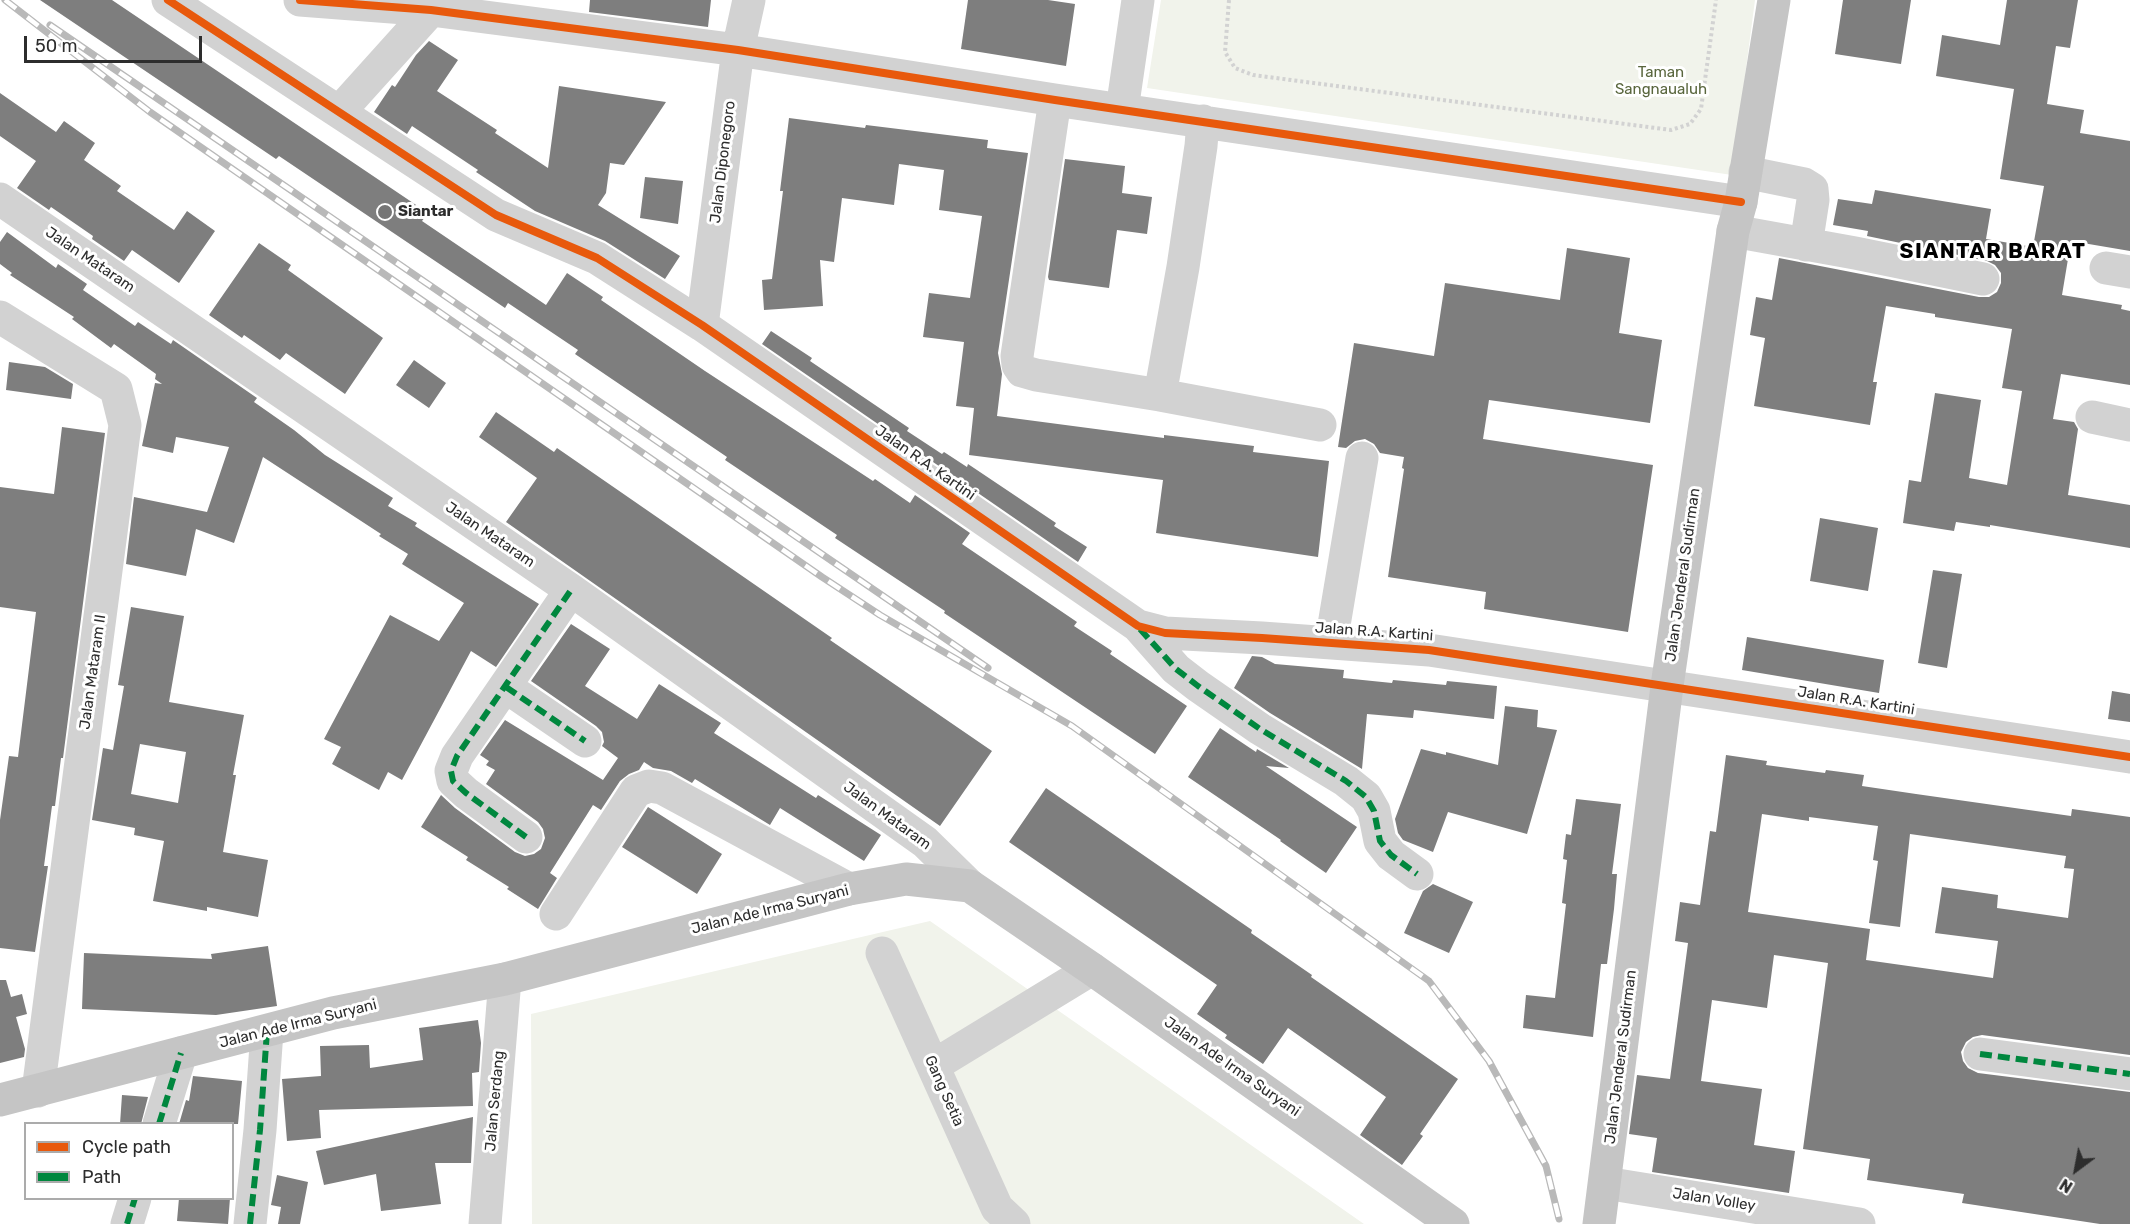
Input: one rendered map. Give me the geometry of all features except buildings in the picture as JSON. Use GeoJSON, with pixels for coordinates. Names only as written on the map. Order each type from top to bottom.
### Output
{"type":"FeatureCollection","features":[{"type":"Feature","properties":{"kind":"main road","name":"Jalan Jenderal Sudirman"},"geometry":{"type":"LineString","coordinates":[[1599,1224],[1667,686],[1740,202],[1774,0]]}},
{"type":"Feature","properties":{"kind":"main road","name":"Jalan Ade Irma Suryani"},"geometry":{"type":"LineString","coordinates":[[0,1100],[333,1013],[505,979],[849,889],[906,879],[970,886],[1092,969],[1453,1224]]}},
{"type":"Feature","properties":{"kind":"street","name":"Jalan R.A. Kartini"},"geometry":{"type":"LineString","coordinates":[[168,0],[496,215],[597,258],[702,325],[1138,627],[1166,633],[1430,650],[2130,757]]}},
{"type":"Feature","properties":{"kind":"street"},"geometry":{"type":"LineString","coordinates":[[300,0],[431,10],[738,50],[1055,100],[1740,202],[1806,245],[1983,279]]}},
{"type":"Feature","properties":{"kind":"street","name":"Jalan Diponegoro"},"geometry":{"type":"LineString","coordinates":[[702,325],[738,50],[749,0]]}},
{"type":"Feature","properties":{"kind":"street"},"geometry":{"type":"LineString","coordinates":[[1122,110],[1138,0]]}},
{"type":"Feature","properties":{"kind":"street"},"geometry":{"type":"LineString","coordinates":[[340,111],[431,10]]}},
{"type":"Feature","properties":{"kind":"street"},"geometry":{"type":"LineString","coordinates":[[1055,100],[1018,342],[1018,365],[1022,371],[1320,425]]}},
{"type":"Feature","properties":{"kind":"street"},"geometry":{"type":"LineString","coordinates":[[1160,395],[1181,278],[1203,121]]}},
{"type":"Feature","properties":{"kind":"street"},"geometry":{"type":"LineString","coordinates":[[1740,202],[1798,183],[1812,189],[1813,200],[1806,245]]}},
{"type":"Feature","properties":{"kind":"street","name":"Jalan Mataram"},"geometry":{"type":"LineString","coordinates":[[0,199],[571,590],[925,842],[970,886]]}},
{"type":"Feature","properties":{"kind":"street","name":"Jalan Mataram II"},"geometry":{"type":"LineString","coordinates":[[0,317],[116,389],[124,425],[38,1091]]}},
{"type":"Feature","properties":{"kind":"street"},"geometry":{"type":"LineString","coordinates":[[2092,417],[2130,425]]}},
{"type":"Feature","properties":{"kind":"street"},"geometry":{"type":"LineString","coordinates":[[1331,643],[1362,458]]}},
{"type":"Feature","properties":{"kind":"street"},"geometry":{"type":"LineString","coordinates":[[526,837],[466,793],[453,781],[451,771],[458,756],[571,590]]}},
{"type":"Feature","properties":{"kind":"street"},"geometry":{"type":"LineString","coordinates":[[1138,627],[1176,669],[1198,687],[1260,729],[1346,780],[1366,797],[1374,811],[1380,841],[1391,855],[1417,874]]}},
{"type":"Feature","properties":{"kind":"street"},"geometry":{"type":"LineString","coordinates":[[506,687],[585,741]]}},
{"type":"Feature","properties":{"kind":"street"},"geometry":{"type":"LineString","coordinates":[[556,914],[636,791],[649,786],[662,788],[849,889]]}},
{"type":"Feature","properties":{"kind":"street","name":"Gang Setia"},"geometry":{"type":"LineString","coordinates":[[882,953],[997,1208],[1014,1224]]}},
{"type":"Feature","properties":{"kind":"street"},"geometry":{"type":"LineString","coordinates":[[933,1066],[1092,969]]}},
{"type":"Feature","properties":{"kind":"street","name":"Jalan Serdang"},"geometry":{"type":"LineString","coordinates":[[485,1224],[505,979]]}},
{"type":"Feature","properties":{"kind":"street"},"geometry":{"type":"LineString","coordinates":[[250,1224],[260,1131],[267,1030]]}},
{"type":"Feature","properties":{"kind":"street"},"geometry":{"type":"LineString","coordinates":[[160,1122],[181,1053]]}},
{"type":"Feature","properties":{"kind":"street"},"geometry":{"type":"LineString","coordinates":[[1980,1054],[2130,1074]]}},
{"type":"Feature","properties":{"kind":"street","name":"Jalan Volley"},"geometry":{"type":"LineString","coordinates":[[1605,1183],[1859,1224]]}},
{"type":"Feature","properties":{"kind":"street"},"geometry":{"type":"LineString","coordinates":[[127,1224],[134,1200]]}},
{"type":"Feature","properties":{"kind":"path"},"geometry":{"type":"LineString","coordinates":[[1229,0],[1225,52],[1235,68],[1253,75],[1671,130],[1690,124],[1701,108],[1716,0]]}},
{"type":"Feature","properties":{"kind":"green space","name":"Taman Sangnaualuh"},"geometry":{"type":"Polygon","coordinates":[[[1161,0],[1755,0],[1732,175],[1147,88],[1161,0]]]}},
{"type":"Feature","properties":{"kind":"green space"},"geometry":{"type":"Polygon","coordinates":[[[930,921],[1364,1224],[532,1224],[531,1014],[930,921]]]}},
{"type":"Feature","properties":{"kind":"railway"},"geometry":{"type":"LineString","coordinates":[[5,0],[150,112],[822,577],[880,615],[1072,726],[1429,981],[1489,1061],[1546,1166],[1559,1219]]}},
{"type":"Feature","properties":{"kind":"railway"},"geometry":{"type":"LineString","coordinates":[[50,25],[988,668]]}},
{"type":"Feature","properties":{"kind":"marked path"},"geometry":{"type":"LineString","coordinates":[[526,837],[466,793],[453,781],[451,771],[457,756],[571,590]]}},
{"type":"Feature","properties":{"kind":"marked path"},"geometry":{"type":"LineString","coordinates":[[1140,629],[1176,669],[1198,686],[1260,729],[1346,781],[1366,797],[1374,811],[1380,841],[1391,855],[1417,874]]}},
{"type":"Feature","properties":{"kind":"marked path"},"geometry":{"type":"LineString","coordinates":[[506,687],[585,741]]}},
{"type":"Feature","properties":{"kind":"marked path"},"geometry":{"type":"LineString","coordinates":[[250,1224],[267,1031]]}},
{"type":"Feature","properties":{"kind":"marked path"},"geometry":{"type":"LineString","coordinates":[[160,1122],[181,1053]]}},
{"type":"Feature","properties":{"kind":"marked path"},"geometry":{"type":"LineString","coordinates":[[1980,1054],[2130,1074]]}},
{"type":"Feature","properties":{"kind":"marked path"},"geometry":{"type":"LineString","coordinates":[[127,1224],[134,1200]]}},
{"type":"Feature","properties":{"kind":"cycle path"},"geometry":{"type":"LineString","coordinates":[[168,0],[496,215],[597,258],[702,325],[1138,626],[1165,633],[1429,650],[2130,757]]}},
{"type":"Feature","properties":{"kind":"cycle path"},"geometry":{"type":"LineString","coordinates":[[300,0],[431,10],[738,50],[1055,100],[1741,202]]}},
{"type":"Feature","properties":{"kind":"place","name":"Siantar"},"geometry":{"type":"Point","coordinates":[385,212]}},
{"type":"Feature","properties":{"kind":"district","name":"SIANTAR BARAT"},"geometry":{"type":"Point","coordinates":[1993,252]}}]}
